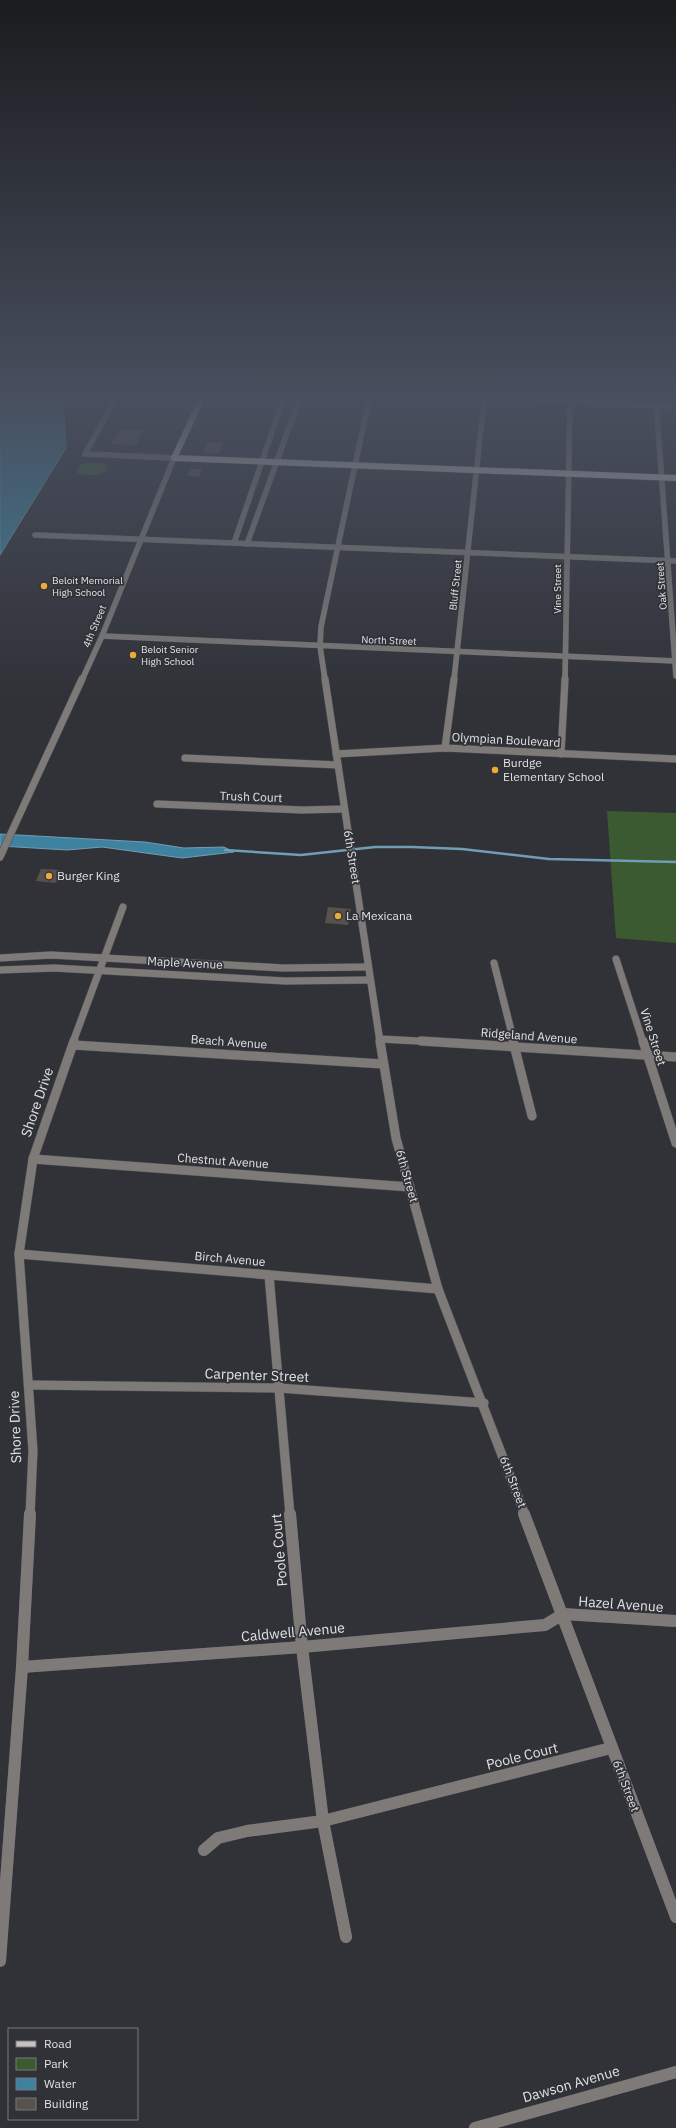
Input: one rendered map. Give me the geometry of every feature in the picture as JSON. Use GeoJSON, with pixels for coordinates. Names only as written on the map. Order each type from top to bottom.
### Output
{"type":"FeatureCollection","features":[{"type":"Feature","properties":{"kind":"street","name":"4th Street"},"geometry":{"type":"LineString","coordinates":[[0,857],[102,636],[157,499]]}},
{"type":"Feature","properties":{"kind":"street"},"geometry":{"type":"LineString","coordinates":[[234,543],[248,499]]}},
{"type":"Feature","properties":{"kind":"street"},"geometry":{"type":"LineString","coordinates":[[247,544],[263,499]]}},
{"type":"Feature","properties":{"kind":"street","name":"6th Street"},"geometry":{"type":"LineString","coordinates":[[348,499],[321,627],[320,646],[369,980],[396,1138],[438,1289],[484,1403],[564,1614],[611,1748],[676,1917]]}},
{"type":"Feature","properties":{"kind":"street","name":"Bluff Street"},"geometry":{"type":"LineString","coordinates":[[445,748],[458,652],[475,499]]}},
{"type":"Feature","properties":{"kind":"street","name":"Vine Street"},"geometry":{"type":"LineString","coordinates":[[561,754],[566,657],[568,499]]}},
{"type":"Feature","properties":{"kind":"street","name":"Oak Street"},"geometry":{"type":"LineString","coordinates":[[664,499],[676,676]]}},
{"type":"Feature","properties":{"kind":"street"},"geometry":{"type":"LineString","coordinates":[[35,535],[676,561]]}},
{"type":"Feature","properties":{"kind":"street","name":"North Street"},"geometry":{"type":"LineString","coordinates":[[102,636],[675,661]]}},
{"type":"Feature","properties":{"kind":"street","name":"Olympian Boulevard"},"geometry":{"type":"LineString","coordinates":[[336,754],[445,748],[676,759]]}},
{"type":"Feature","properties":{"kind":"street"},"geometry":{"type":"LineString","coordinates":[[185,758],[338,765]]}},
{"type":"Feature","properties":{"kind":"street","name":"Trush Court"},"geometry":{"type":"LineString","coordinates":[[157,804],[302,810],[344,809]]}},
{"type":"Feature","properties":{"kind":"street","name":"Shore Drive"},"geometry":{"type":"LineString","coordinates":[[0,1961],[22,1667],[33,1451],[19,1254],[33,1160],[52,1100],[123,907]]}},
{"type":"Feature","properties":{"kind":"street","name":"Maple Avenue"},"geometry":{"type":"LineString","coordinates":[[0,958],[51,955],[303,968],[367,967]]}},
{"type":"Feature","properties":{"kind":"street","name":"Vine Street"},"geometry":{"type":"LineString","coordinates":[[616,960],[646,1056],[676,1143]]}},
{"type":"Feature","properties":{"kind":"street"},"geometry":{"type":"LineString","coordinates":[[494,963],[532,1116]]}},
{"type":"Feature","properties":{"kind":"street","name":"Maple Avenue"},"geometry":{"type":"LineString","coordinates":[[0,970],[42,968],[100,970],[285,981],[369,980]]}},
{"type":"Feature","properties":{"kind":"street","name":"Ridgeland Avenue"},"geometry":{"type":"LineString","coordinates":[[380,1039],[676,1057]]}},
{"type":"Feature","properties":{"kind":"street","name":"Beach Avenue"},"geometry":{"type":"LineString","coordinates":[[73,1045],[383,1064]]}},
{"type":"Feature","properties":{"kind":"street","name":"Chestnut Avenue"},"geometry":{"type":"LineString","coordinates":[[33,1160],[410,1187]]}},
{"type":"Feature","properties":{"kind":"street","name":"Birch Avenue"},"geometry":{"type":"LineString","coordinates":[[19,1254],[438,1289]]}},
{"type":"Feature","properties":{"kind":"street","name":"Poole Court"},"geometry":{"type":"LineString","coordinates":[[269,1275],[287,1464],[302,1647],[323,1822],[346,1937]]}},
{"type":"Feature","properties":{"kind":"street","name":"Carpenter Street"},"geometry":{"type":"LineString","coordinates":[[29,1385],[279,1388],[484,1403]]}},
{"type":"Feature","properties":{"kind":"street","name":"Caldwell Avenue"},"geometry":{"type":"LineString","coordinates":[[22,1667],[302,1647],[545,1625],[564,1614]]}},
{"type":"Feature","properties":{"kind":"street","name":"Hazel Avenue"},"geometry":{"type":"LineString","coordinates":[[564,1614],[676,1621]]}},
{"type":"Feature","properties":{"kind":"street","name":"Poole Court"},"geometry":{"type":"LineString","coordinates":[[204,1850],[218,1838],[248,1831],[323,1822],[611,1748]]}},
{"type":"Feature","properties":{"kind":"street","name":"Dawson Avenue"},"geometry":{"type":"LineString","coordinates":[[475,2128],[676,2072]]}},
{"type":"Feature","properties":{"kind":"green space"},"geometry":{"type":"Polygon","coordinates":[[[607,811],[676,813],[676,943],[616,938],[607,811]]]}},
{"type":"Feature","properties":{"kind":"water"},"geometry":{"type":"Polygon","coordinates":[[[0,499],[34,499],[0,555],[0,499]]]}},
{"type":"Feature","properties":{"kind":"water"},"geometry":{"type":"Polygon","coordinates":[[[0,834],[145,842],[184,848],[224,847],[234,852],[182,858],[102,847],[67,850],[0,846],[0,834]]]}},
{"type":"Feature","properties":{"kind":"building","name":"Burger King"},"geometry":{"type":"Polygon","coordinates":[[[41,869],[61,870],[56,883],[36,881],[41,869]]]}},
{"type":"Feature","properties":{"kind":"building","name":"La Mexicana"},"geometry":{"type":"Polygon","coordinates":[[[328,907],[351,909],[348,925],[325,923],[328,907]]]}},
{"type":"Feature","properties":{"kind":"waterway"},"geometry":{"type":"LineString","coordinates":[[225,850],[301,855],[375,847],[412,847],[462,849],[549,859],[676,862]]}},
{"type":"Feature","properties":{"kind":"place","name":"Beloit Memorial High School"},"geometry":{"type":"Point","coordinates":[44,586]}},
{"type":"Feature","properties":{"kind":"place","name":"Beloit Senior High School"},"geometry":{"type":"Point","coordinates":[133,655]}},
{"type":"Feature","properties":{"kind":"place","name":"Burdge Elementary School"},"geometry":{"type":"Point","coordinates":[495,770]}},
{"type":"Feature","properties":{"kind":"place","name":"Burger King"},"geometry":{"type":"Point","coordinates":[49,876]}},
{"type":"Feature","properties":{"kind":"place","name":"La Mexicana"},"geometry":{"type":"Point","coordinates":[338,916]}}]}
